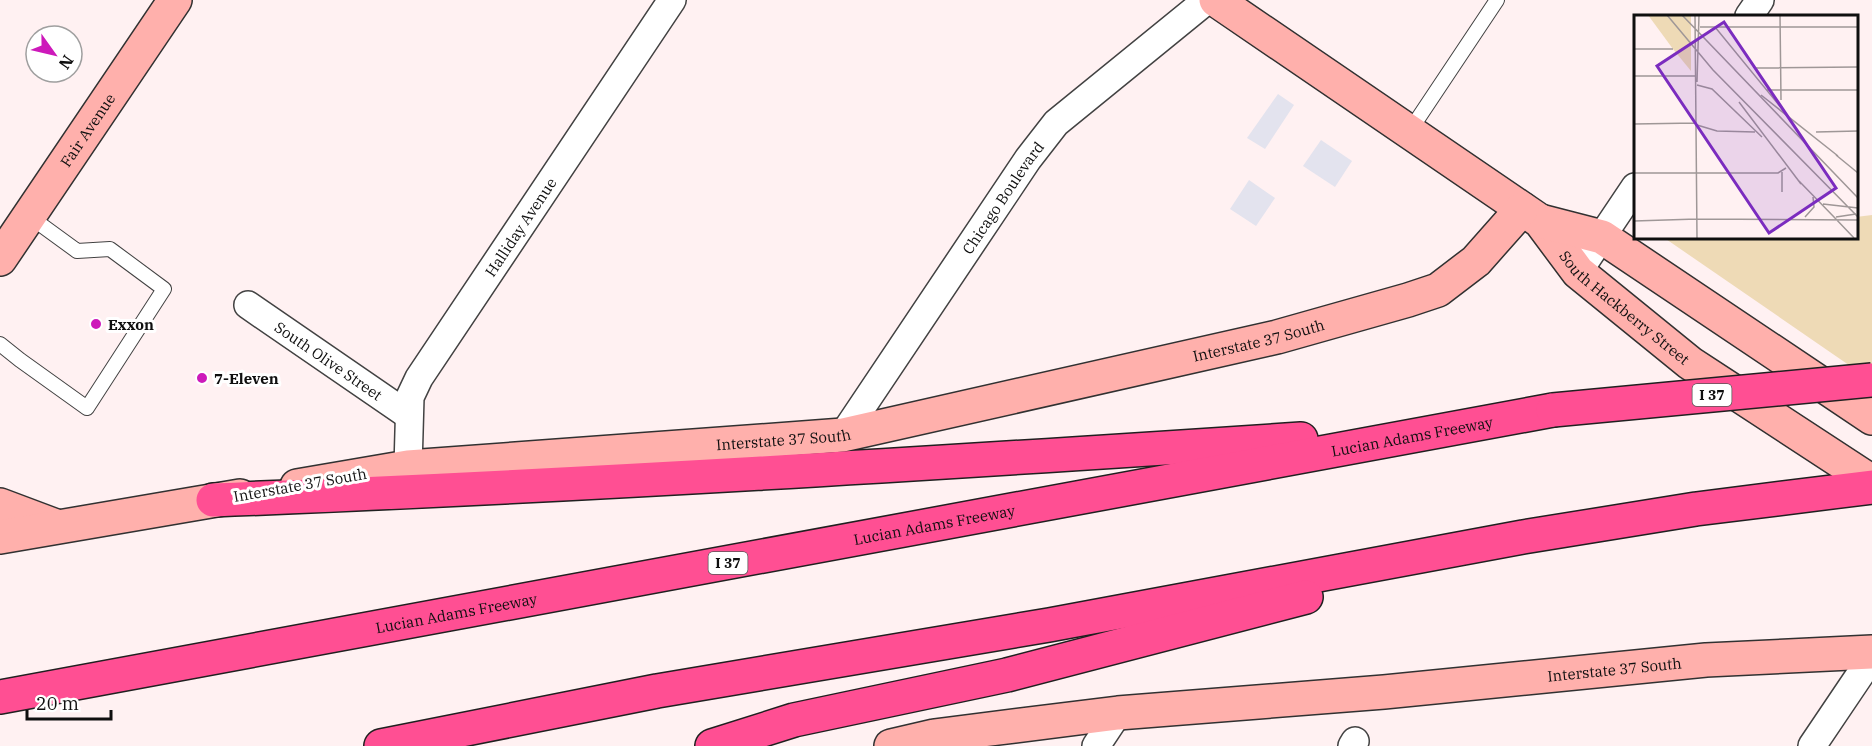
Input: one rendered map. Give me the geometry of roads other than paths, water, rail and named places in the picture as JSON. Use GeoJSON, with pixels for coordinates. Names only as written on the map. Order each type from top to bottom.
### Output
{"type":"FeatureCollection","features":[{"type":"Feature","properties":{"kind":"highway","name":"Lucian Adams Freeway"},"geometry":{"type":"LineString","coordinates":[[0,697],[1553,410],[1872,380]]}},
{"type":"Feature","properties":{"kind":"highway"},"geometry":{"type":"LineString","coordinates":[[213,500],[402,493],[855,468],[1456,429]]}},
{"type":"Feature","properties":{"kind":"highway"},"geometry":{"type":"LineString","coordinates":[[381,746],[657,690],[1049,625],[1523,537],[1696,509],[1872,487]]}},
{"type":"Feature","properties":{"kind":"highway"},"geometry":{"type":"LineString","coordinates":[[712,746],[794,720],[1007,675],[1469,555],[1523,537]]}},
{"type":"Feature","properties":{"kind":"main road","name":"Fair Avenue"},"geometry":{"type":"LineString","coordinates":[[0,259],[175,0]]}},
{"type":"Feature","properties":{"kind":"main road","name":"South Hackberry Street"},"geometry":{"type":"LineString","coordinates":[[1219,2],[1531,215],[1578,272],[1690,363],[1872,482]]}},
{"type":"Feature","properties":{"kind":"main road","name":"South Hackberry Street"},"geometry":{"type":"LineString","coordinates":[[1531,215],[1602,237],[1872,418]]}},
{"type":"Feature","properties":{"kind":"main road","name":"Interstate 37 South"},"geometry":{"type":"LineString","coordinates":[[0,537],[408,467],[843,435],[1277,337],[1408,300],[1438,290],[1531,215]]}},
{"type":"Feature","properties":{"kind":"main road"},"geometry":{"type":"LineString","coordinates":[[0,505],[58,527]]}},
{"type":"Feature","properties":{"kind":"main road","name":"Interstate 37 South"},"geometry":{"type":"LineString","coordinates":[[891,746],[934,736],[1118,713],[1384,692],[1706,660],[1872,652]]}},
{"type":"Feature","properties":{"kind":"street","name":"Halliday Avenue"},"geometry":{"type":"LineString","coordinates":[[408,467],[410,397],[419,378],[672,0]]}},
{"type":"Feature","properties":{"kind":"street"},"geometry":{"type":"LineString","coordinates":[[1750,15],[1760,0]]}},
{"type":"Feature","properties":{"kind":"street","name":"Chicago Boulevard"},"geometry":{"type":"LineString","coordinates":[[843,435],[1028,159],[1056,123],[1219,2]]}},
{"type":"Feature","properties":{"kind":"street"},"geometry":{"type":"LineString","coordinates":[[1578,272],[1634,189]]}},
{"type":"Feature","properties":{"kind":"street","name":"South Olive Street"},"geometry":{"type":"LineString","coordinates":[[248,304],[408,415]]}},
{"type":"Feature","properties":{"kind":"street"},"geometry":{"type":"LineString","coordinates":[[1812,746],[1872,657]]}},
{"type":"Feature","properties":{"kind":"street"},"geometry":{"type":"LineString","coordinates":[[1096,746],[1118,713]]}},
{"type":"Feature","properties":{"kind":"lane"},"geometry":{"type":"LineString","coordinates":[[1409,132],[1497,0]]}},
{"type":"Feature","properties":{"kind":"lane"},"geometry":{"type":"LineString","coordinates":[[0,344],[87,408],[164,289],[110,249],[77,251],[29,216]]}},
{"type":"Feature","properties":{"kind":"place","name":"Exxon"},"geometry":{"type":"Point","coordinates":[96,324]}},
{"type":"Feature","properties":{"kind":"place","name":"7-Eleven"},"geometry":{"type":"Point","coordinates":[202,378]}}]}
